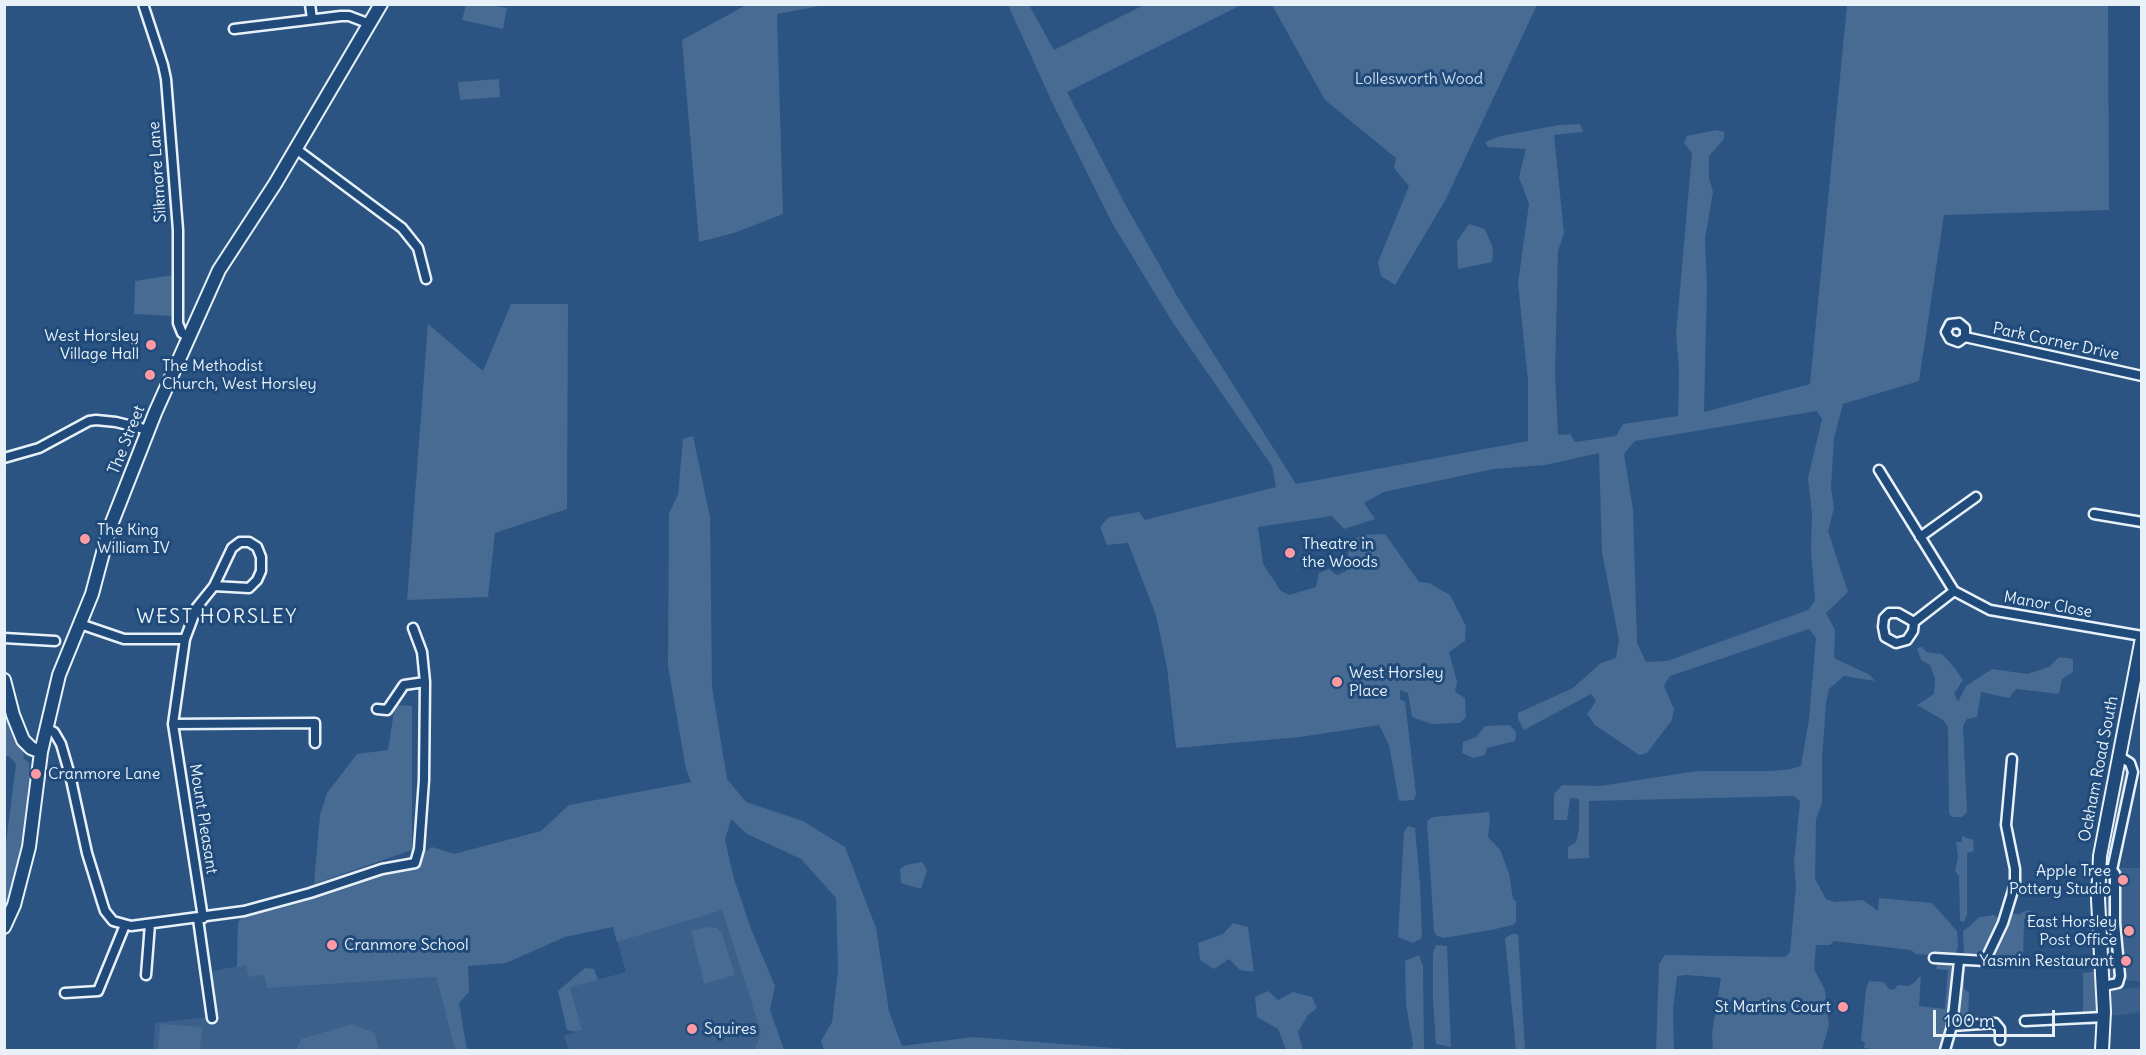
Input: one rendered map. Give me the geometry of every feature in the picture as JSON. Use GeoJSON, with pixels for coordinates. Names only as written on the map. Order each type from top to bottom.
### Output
{"type":"FeatureCollection","features":[{"type":"Feature","properties":{"kind":"street","name":"Silkmore Lane"},"geometry":{"type":"LineString","coordinates":[[142,4],[166,79],[178,230],[178,323],[182,333],[188,337]]}},
{"type":"Feature","properties":{"kind":"street"},"geometry":{"type":"LineString","coordinates":[[310,4],[312,19]]}},
{"type":"Feature","properties":{"kind":"street","name":"The Street"},"geometry":{"type":"LineString","coordinates":[[4,927],[14,905],[30,847],[41,752],[59,675],[97,580],[109,530],[148,430],[188,337],[230,252],[297,149],[381,4]]}},
{"type":"Feature","properties":{"kind":"street"},"geometry":{"type":"LineString","coordinates":[[234,29],[349,16],[370,24]]}},
{"type":"Feature","properties":{"kind":"street"},"geometry":{"type":"LineString","coordinates":[[297,149],[402,228],[417,248],[426,279]]}},
{"type":"Feature","properties":{"kind":"street","name":"Park Corner Drive"},"geometry":{"type":"LineString","coordinates":[[1965,337],[2142,375]]}},
{"type":"Feature","properties":{"kind":"street"},"geometry":{"type":"LineString","coordinates":[[4,458],[39,448],[89,421],[116,422],[148,430]]}},
{"type":"Feature","properties":{"kind":"street","name":"Manor Close"},"geometry":{"type":"LineString","coordinates":[[1879,470],[1954,591],[1990,610],[2142,637]]}},
{"type":"Feature","properties":{"kind":"street"},"geometry":{"type":"LineString","coordinates":[[1920,537],[1976,497]]}},
{"type":"Feature","properties":{"kind":"street"},"geometry":{"type":"LineString","coordinates":[[2094,514],[2142,522]]}},
{"type":"Feature","properties":{"kind":"street","name":"Mount Pleasant"},"geometry":{"type":"LineString","coordinates":[[212,1018],[173,724],[184,639],[197,607],[214,586],[232,549],[240,542],[249,542],[257,547],[261,556],[261,571],[257,580],[249,588],[214,586]]}},
{"type":"Feature","properties":{"kind":"street"},"geometry":{"type":"LineString","coordinates":[[1914,622],[1954,591]]}},
{"type":"Feature","properties":{"kind":"street"},"geometry":{"type":"LineString","coordinates":[[80,624],[124,639],[184,639]]}},
{"type":"Feature","properties":{"kind":"street"},"geometry":{"type":"LineString","coordinates":[[46,728],[54,732],[61,744],[87,853],[105,911],[113,921],[125,926],[244,912],[382,869],[415,863],[419,849],[424,780],[425,682],[422,652],[413,628]]}},
{"type":"Feature","properties":{"kind":"street","name":"Ockham Road South"},"geometry":{"type":"LineString","coordinates":[[2102,1050],[2104,986],[2099,867],[2106,815],[2142,637]]}},
{"type":"Feature","properties":{"kind":"street"},"geometry":{"type":"LineString","coordinates":[[4,638],[55,641]]}},
{"type":"Feature","properties":{"kind":"street"},"geometry":{"type":"LineString","coordinates":[[4,680],[22,740],[31,748],[41,752]]}},
{"type":"Feature","properties":{"kind":"street"},"geometry":{"type":"LineString","coordinates":[[377,709],[387,710],[404,685],[425,682]]}},
{"type":"Feature","properties":{"kind":"street"},"geometry":{"type":"LineString","coordinates":[[173,724],[315,723],[315,743]]}},
{"type":"Feature","properties":{"kind":"street"},"geometry":{"type":"LineString","coordinates":[[2104,986],[2118,983],[2120,976],[2115,923],[2115,874],[2112,870],[2133,772],[2130,763],[2118,756]]}},
{"type":"Feature","properties":{"kind":"street"},"geometry":{"type":"LineString","coordinates":[[1934,958],[1985,961],[2003,923],[2011,901],[2015,868],[2007,825],[2012,759]]}},
{"type":"Feature","properties":{"kind":"street"},"geometry":{"type":"LineString","coordinates":[[2099,867],[2112,870]]}},
{"type":"Feature","properties":{"kind":"street"},"geometry":{"type":"LineString","coordinates":[[146,975],[150,924]]}},
{"type":"Feature","properties":{"kind":"street"},"geometry":{"type":"LineString","coordinates":[[65,993],[98,991],[125,926]]}},
{"type":"Feature","properties":{"kind":"street"},"geometry":{"type":"LineString","coordinates":[[1945,1050],[1952,1026],[1959,961]]}},
{"type":"Feature","properties":{"kind":"street"},"geometry":{"type":"LineString","coordinates":[[2025,1021],[2104,1017]]}},
{"type":"Feature","properties":{"kind":"street"},"geometry":{"type":"LineString","coordinates":[[1952,1026],[1995,1023],[2000,1029],[2000,1040]]}},
{"type":"Feature","properties":{"kind":"shaded area"},"geometry":{"type":"Polygon","coordinates":[[[2095,862],[2121,868],[2141,868],[2141,982],[2123,980],[2121,989],[2141,987],[2141,1012],[2097,1016],[2095,862]]]}},
{"type":"Feature","properties":{"kind":"shaded area"},"geometry":{"type":"Polygon","coordinates":[[[723,910],[769,1050],[569,1050],[564,1036],[582,1030],[570,987],[626,972],[613,927],[723,910]]]}},
{"type":"Feature","properties":{"kind":"shaded area","name":"Cranmore School"},"geometry":{"type":"Polygon","coordinates":[[[238,923],[436,977],[455,1050],[153,1050],[155,1023],[215,1016],[209,972],[237,966],[238,923]]]}},
{"type":"Feature","properties":{"kind":"green space"},"geometry":{"type":"Polygon","coordinates":[[[748,4],[825,5],[777,14],[783,214],[734,233],[699,242],[682,40],[748,4]]]}},
{"type":"Feature","properties":{"kind":"green space"},"geometry":{"type":"Polygon","coordinates":[[[466,5],[507,8],[503,29],[462,20],[466,5]]]}},
{"type":"Feature","properties":{"kind":"green space"},"geometry":{"type":"Polygon","coordinates":[[[1008,5],[1029,5],[1054,50],[1144,5],[1241,5],[1067,92],[1125,204],[1177,296],[1296,484],[1528,441],[1528,381],[1518,283],[1529,204],[1519,177],[1526,149],[1488,147],[1485,142],[1501,136],[1559,125],[1580,124],[1583,132],[1554,135],[1564,233],[1558,251],[1555,373],[1558,435],[1570,434],[1575,442],[1616,436],[1623,424],[1678,416],[1679,370],[1676,334],[1692,153],[1684,143],[1687,136],[1716,130],[1724,132],[1724,139],[1709,156],[1709,178],[1713,192],[1705,239],[1707,287],[1704,412],[1810,384],[1847,5],[2108,5],[2109,210],[1944,215],[1919,381],[1843,404],[1834,438],[1831,488],[1834,508],[1828,531],[1848,592],[1826,613],[1835,630],[1834,658],[1870,675],[1875,681],[1844,676],[1829,689],[1822,759],[1822,803],[1816,819],[1815,879],[1826,899],[1835,902],[1863,900],[1878,911],[1879,898],[1932,903],[1957,931],[1958,946],[1955,957],[1916,954],[1911,950],[1834,941],[1830,945],[1816,945],[1814,969],[1825,990],[1829,1025],[1822,1050],[1713,1050],[1712,1033],[1721,978],[1677,976],[1673,1010],[1674,1050],[1656,1050],[1659,964],[1665,955],[1785,957],[1790,952],[1796,887],[1794,863],[1800,801],[1794,796],[1589,801],[1589,858],[1568,859],[1568,847],[1576,842],[1579,829],[1579,799],[1570,798],[1567,820],[1554,820],[1554,794],[1562,785],[1600,786],[1697,771],[1771,771],[1801,766],[1809,719],[1816,638],[1809,629],[1670,676],[1664,686],[1674,709],[1672,720],[1647,753],[1639,755],[1595,725],[1587,714],[1596,701],[1591,694],[1524,730],[1518,719],[1518,713],[1573,688],[1601,663],[1616,658],[1619,640],[1602,552],[1599,453],[1545,465],[1494,469],[1384,492],[1364,503],[1375,519],[1344,529],[1332,516],[1258,527],[1263,564],[1281,591],[1289,595],[1316,587],[1319,573],[1329,569],[1337,575],[1346,571],[1349,548],[1354,539],[1363,535],[1385,534],[1419,582],[1429,583],[1450,595],[1466,626],[1465,641],[1449,652],[1457,682],[1455,692],[1465,698],[1466,717],[1460,723],[1432,724],[1412,717],[1408,693],[1400,690],[1400,699],[1405,702],[1416,794],[1414,800],[1399,801],[1389,745],[1379,725],[1300,737],[1176,748],[1167,668],[1156,615],[1128,543],[1107,545],[1100,527],[1109,517],[1139,512],[1145,520],[1276,487],[1272,466],[1173,323],[1112,223],[1051,100],[1008,5]],[[1817,411],[1635,441],[1624,454],[1633,509],[1637,643],[1646,662],[1667,661],[1808,610],[1815,601],[1811,550],[1812,514],[1808,478],[1822,419],[1817,411]]]}},
{"type":"Feature","properties":{"kind":"green space","name":"Lollesworth Wood"},"geometry":{"type":"Polygon","coordinates":[[[1272,5],[1537,5],[1446,199],[1395,285],[1381,276],[1378,262],[1409,186],[1394,168],[1396,158],[1325,100],[1272,5]]]}},
{"type":"Feature","properties":{"kind":"green space"},"geometry":{"type":"Polygon","coordinates":[[[499,79],[500,97],[460,100],[458,82],[499,79]]]}},
{"type":"Feature","properties":{"kind":"green space"},"geometry":{"type":"Polygon","coordinates":[[[1469,224],[1485,229],[1493,248],[1492,262],[1458,269],[1457,241],[1469,224]]]}},
{"type":"Feature","properties":{"kind":"green space"},"geometry":{"type":"Polygon","coordinates":[[[173,275],[173,316],[134,314],[135,281],[173,275]]]}},
{"type":"Feature","properties":{"kind":"green space"},"geometry":{"type":"Polygon","coordinates":[[[511,304],[568,304],[567,509],[495,533],[488,597],[407,600],[428,324],[483,371],[511,304]]]}},
{"type":"Feature","properties":{"kind":"green space"},"geometry":{"type":"Polygon","coordinates":[[[693,436],[710,517],[712,687],[727,779],[746,802],[803,821],[845,847],[876,928],[889,1011],[902,1046],[973,1037],[1140,1050],[824,1050],[821,1041],[832,1022],[838,971],[836,898],[801,859],[747,834],[731,819],[725,840],[734,879],[751,929],[775,986],[770,1010],[784,1050],[755,1050],[761,1032],[722,910],[617,942],[613,927],[565,937],[506,963],[468,966],[469,992],[459,1003],[467,1050],[455,1050],[436,977],[267,988],[264,975],[249,977],[246,965],[237,967],[238,923],[244,911],[405,865],[432,847],[454,854],[541,831],[569,805],[691,782],[686,769],[668,666],[669,513],[678,495],[683,439],[693,436]]]}},
{"type":"Feature","properties":{"kind":"green space"},"geometry":{"type":"Polygon","coordinates":[[[1922,647],[1927,652],[1942,654],[1963,680],[1954,694],[1958,702],[1966,686],[1992,669],[2027,674],[2049,667],[2059,657],[2073,659],[2073,672],[2062,679],[2059,694],[2016,689],[2009,698],[1981,692],[1977,717],[1967,719],[1963,726],[1967,812],[1962,817],[1952,817],[1949,814],[1948,727],[1943,720],[1917,705],[1934,694],[1935,679],[1930,665],[1921,660],[1917,648],[1922,647]]]}},
{"type":"Feature","properties":{"kind":"green space"},"geometry":{"type":"Polygon","coordinates":[[[4,693],[23,748],[24,759],[29,763],[30,781],[30,811],[25,842],[5,918],[5,851],[16,764],[9,756],[5,756],[4,693]]]}},
{"type":"Feature","properties":{"kind":"green space"},"geometry":{"type":"Polygon","coordinates":[[[395,705],[412,706],[412,850],[314,884],[320,815],[327,793],[357,754],[388,750],[395,705]]]}},
{"type":"Feature","properties":{"kind":"green space"},"geometry":{"type":"Polygon","coordinates":[[[1510,725],[1516,732],[1515,741],[1487,748],[1485,755],[1473,758],[1462,753],[1463,742],[1476,737],[1485,726],[1510,725]]]}},
{"type":"Feature","properties":{"kind":"green space"},"geometry":{"type":"Polygon","coordinates":[[[2123,763],[2130,768],[2110,865],[2102,863],[2123,763]]]}},
{"type":"Feature","properties":{"kind":"green space"},"geometry":{"type":"Polygon","coordinates":[[[1489,812],[1488,837],[1500,850],[1509,873],[1513,899],[1516,901],[1516,922],[1513,925],[1491,930],[1444,938],[1437,936],[1434,931],[1427,821],[1433,817],[1489,812]]]}},
{"type":"Feature","properties":{"kind":"green space"},"geometry":{"type":"Polygon","coordinates":[[[1408,826],[1415,828],[1420,884],[1422,938],[1413,943],[1398,937],[1404,832],[1408,826]]]}},
{"type":"Feature","properties":{"kind":"green space"},"geometry":{"type":"Polygon","coordinates":[[[1962,836],[1973,840],[1974,851],[1967,853],[1967,915],[1964,922],[1960,921],[1959,876],[1955,871],[1958,858],[1956,842],[1962,842],[1962,836]]]}},
{"type":"Feature","properties":{"kind":"green space"},"geometry":{"type":"Polygon","coordinates":[[[922,862],[927,870],[921,889],[901,883],[900,869],[906,865],[922,862]]]}},
{"type":"Feature","properties":{"kind":"green space"},"geometry":{"type":"Polygon","coordinates":[[[2028,910],[2036,915],[2024,919],[2023,963],[1964,955],[1963,931],[1979,917],[1994,915],[1998,918],[1995,928],[2003,930],[2011,914],[2019,914],[2028,910]]]}},
{"type":"Feature","properties":{"kind":"green space"},"geometry":{"type":"Polygon","coordinates":[[[1233,923],[1248,927],[1254,972],[1240,970],[1229,959],[1214,969],[1200,960],[1198,943],[1223,934],[1233,923]]]}},
{"type":"Feature","properties":{"kind":"green space"},"geometry":{"type":"Polygon","coordinates":[[[709,927],[717,928],[722,933],[735,975],[704,984],[691,931],[709,927]]]}},
{"type":"Feature","properties":{"kind":"green space"},"geometry":{"type":"Polygon","coordinates":[[[1518,934],[1525,1050],[1516,1050],[1505,938],[1518,934]]]}},
{"type":"Feature","properties":{"kind":"green space"},"geometry":{"type":"Polygon","coordinates":[[[1436,945],[1447,946],[1451,1047],[1436,1044],[1433,953],[1436,945]]]}},
{"type":"Feature","properties":{"kind":"green space"},"geometry":{"type":"Polygon","coordinates":[[[1419,955],[1423,966],[1424,1050],[1411,1050],[1413,1044],[1406,1005],[1405,961],[1419,955]]]}},
{"type":"Feature","properties":{"kind":"green space"},"geometry":{"type":"Polygon","coordinates":[[[1938,961],[1951,962],[1952,975],[1964,977],[1964,989],[1969,993],[1968,1018],[1950,1022],[1942,1050],[1864,1048],[1865,1042],[1861,1041],[1866,989],[1869,981],[1884,982],[1889,989],[1894,990],[1898,985],[1909,986],[1921,975],[1919,1006],[1945,1009],[1948,970],[1936,969],[1938,961]]]}},
{"type":"Feature","properties":{"kind":"green space"},"geometry":{"type":"Polygon","coordinates":[[[585,968],[594,969],[598,980],[570,987],[582,1030],[576,1032],[567,1030],[558,991],[585,968]]]}},
{"type":"Feature","properties":{"kind":"green space"},"geometry":{"type":"Polygon","coordinates":[[[2083,973],[2097,973],[2097,1016],[2096,1025],[2087,1025],[2083,1014],[2083,973]]]}},
{"type":"Feature","properties":{"kind":"green space"},"geometry":{"type":"Polygon","coordinates":[[[1268,991],[1278,1000],[1293,992],[1312,997],[1317,1008],[1308,1015],[1298,1032],[1303,1050],[1286,1050],[1278,1029],[1257,1017],[1255,997],[1268,991]]]}},
{"type":"Feature","properties":{"kind":"green space"},"geometry":{"type":"Polygon","coordinates":[[[160,1024],[202,1027],[200,1050],[158,1050],[160,1024]]]}},
{"type":"Feature","properties":{"kind":"green space"},"geometry":{"type":"Polygon","coordinates":[[[352,1024],[375,1033],[379,1050],[296,1050],[301,1039],[352,1024]]]}},
{"type":"Feature","properties":{"kind":"place","name":"West Horsley Village Hall"},"geometry":{"type":"Point","coordinates":[151,345]}},
{"type":"Feature","properties":{"kind":"place","name":"The Methodist Church, West Horsley"},"geometry":{"type":"Point","coordinates":[150,375]}},
{"type":"Feature","properties":{"kind":"place","name":"The King William IV"},"geometry":{"type":"Point","coordinates":[85,539]}},
{"type":"Feature","properties":{"kind":"place","name":"Theatre in the Woods"},"geometry":{"type":"Point","coordinates":[1290,553]}},
{"type":"Feature","properties":{"kind":"place","name":"West Horsley Place"},"geometry":{"type":"Point","coordinates":[1337,682]}},
{"type":"Feature","properties":{"kind":"place","name":"Cranmore Lane"},"geometry":{"type":"Point","coordinates":[36,774]}},
{"type":"Feature","properties":{"kind":"place","name":"Apple Tree Pottery Studio"},"geometry":{"type":"Point","coordinates":[2123,880]}},
{"type":"Feature","properties":{"kind":"place","name":"East Horsley Post Office"},"geometry":{"type":"Point","coordinates":[2129,931]}},
{"type":"Feature","properties":{"kind":"place","name":"Cranmore School"},"geometry":{"type":"Point","coordinates":[332,945]}},
{"type":"Feature","properties":{"kind":"place","name":"Yasmin Restaurant"},"geometry":{"type":"Point","coordinates":[2126,961]}},
{"type":"Feature","properties":{"kind":"place","name":"St Martins Court"},"geometry":{"type":"Point","coordinates":[1843,1007]}},
{"type":"Feature","properties":{"kind":"place","name":"Squires"},"geometry":{"type":"Point","coordinates":[692,1029]}},
{"type":"Feature","properties":{"kind":"district","name":"WEST HORSLEY"},"geometry":{"type":"Point","coordinates":[217,617]}}]}
